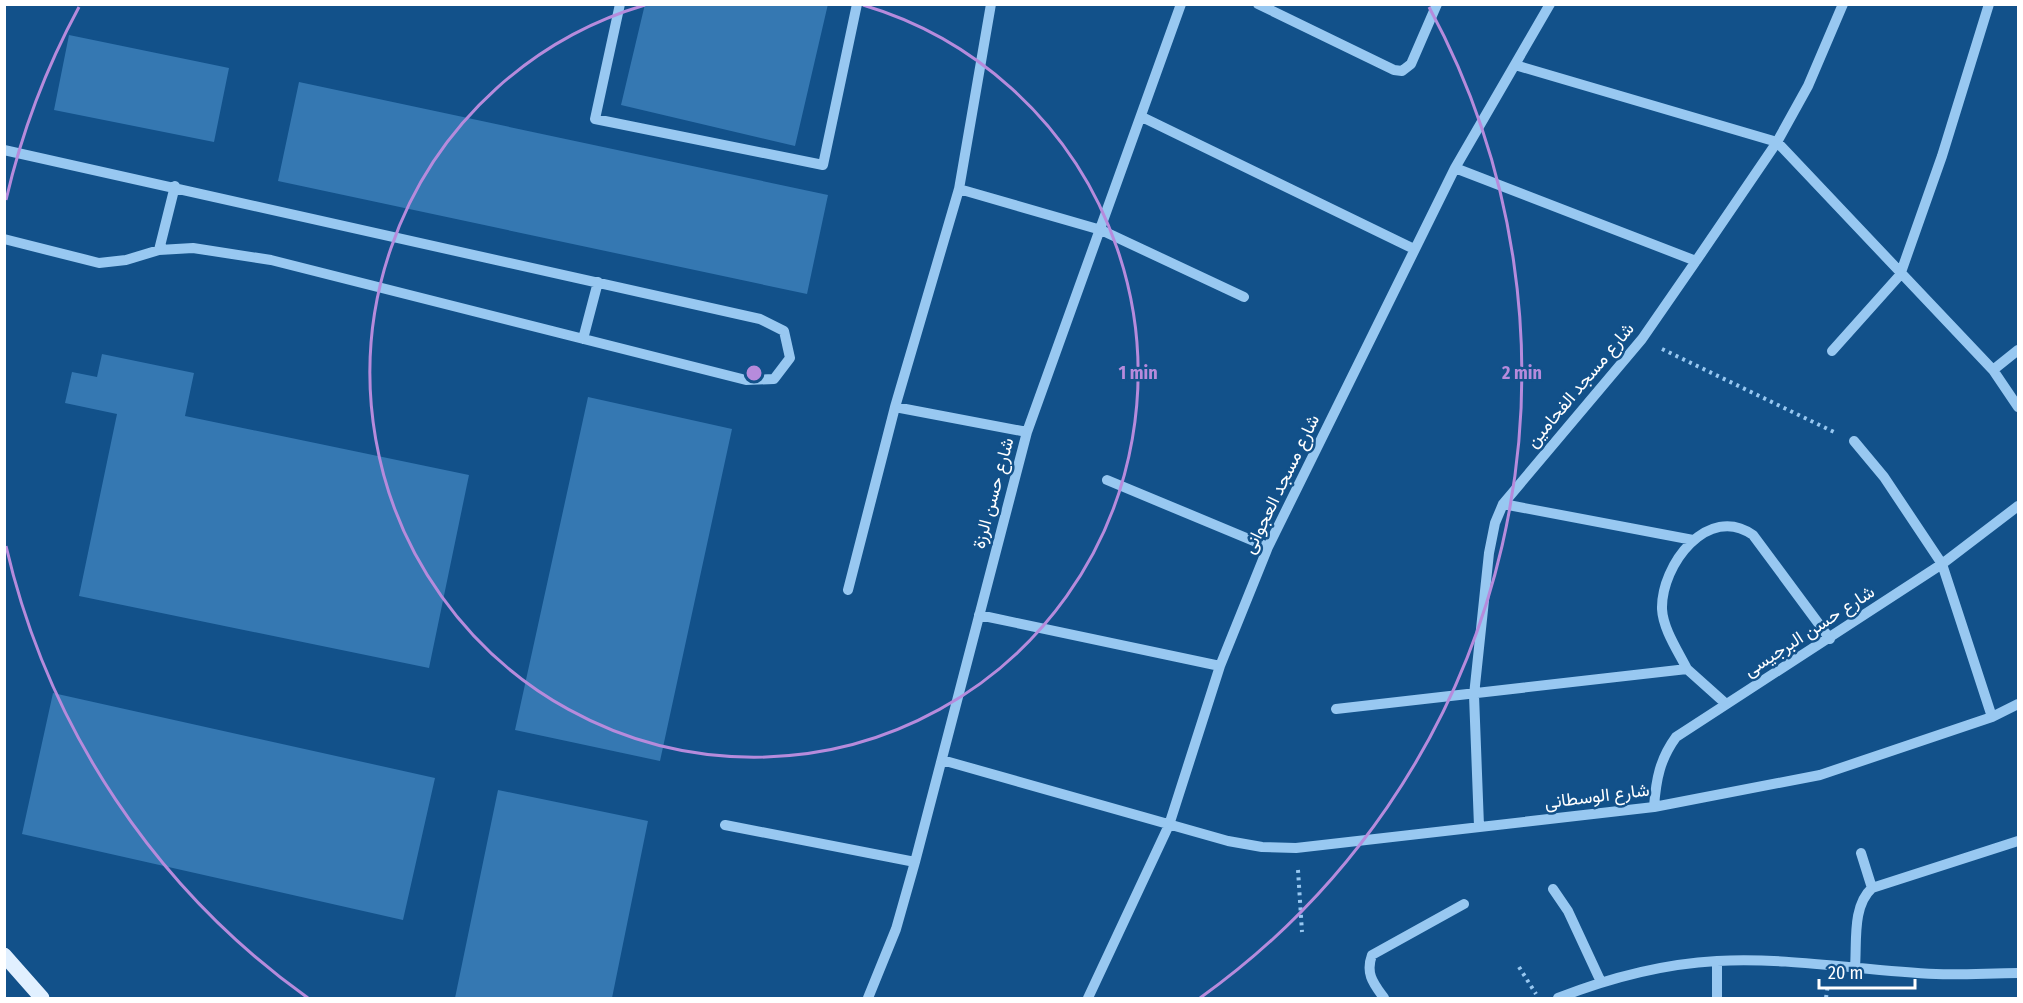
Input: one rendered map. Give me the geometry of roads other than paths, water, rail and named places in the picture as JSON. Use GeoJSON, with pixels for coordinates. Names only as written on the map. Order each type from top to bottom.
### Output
{"type":"FeatureCollection","features":[{"type":"Feature","properties":{"kind":"main road"},"geometry":{"type":"LineString","coordinates":[[4,954],[42,999]]}},
{"type":"Feature","properties":{"kind":"street"},"geometry":{"type":"LineString","coordinates":[[621,4],[596,119],[823,165],[857,4]]}},
{"type":"Feature","properties":{"kind":"street"},"geometry":{"type":"LineString","coordinates":[[848,590],[895,407],[959,189],[991,4]]}},
{"type":"Feature","properties":{"kind":"street","name":"شارع حسن الرزة"},"geometry":{"type":"LineString","coordinates":[[868,999],[896,930],[1027,432],[1181,4]]}},
{"type":"Feature","properties":{"kind":"street"},"geometry":{"type":"LineString","coordinates":[[1258,4],[1394,70],[1402,70],[1411,64],[1437,4]]}},
{"type":"Feature","properties":{"kind":"street","name":"شارع مسجد العجوانى"},"geometry":{"type":"LineString","coordinates":[[1088,999],[1169,825],[1220,666],[1268,547],[1455,168],[1550,4]]}},
{"type":"Feature","properties":{"kind":"street","name":"شارع مسجد الفحامين"},"geometry":{"type":"LineString","coordinates":[[1479,826],[1474,695],[1489,553],[1503,504],[1642,339],[1777,142],[1808,86],[1843,4]]}},
{"type":"Feature","properties":{"kind":"street"},"geometry":{"type":"LineString","coordinates":[[1832,351],[1900,275],[1942,156],[1989,4]]}},
{"type":"Feature","properties":{"kind":"street"},"geometry":{"type":"LineString","coordinates":[[1515,65],[1777,142],[1900,275],[1993,370],[2019,407]]}},
{"type":"Feature","properties":{"kind":"street"},"geometry":{"type":"LineString","coordinates":[[1142,117],[1414,249]]}},
{"type":"Feature","properties":{"kind":"street"},"geometry":{"type":"LineString","coordinates":[[4,150],[760,318],[784,331],[790,358],[774,379],[746,380],[271,260],[193,248],[159,250],[126,260],[99,263],[4,239]]}},
{"type":"Feature","properties":{"kind":"street"},"geometry":{"type":"LineString","coordinates":[[1455,168],[1696,261]]}},
{"type":"Feature","properties":{"kind":"street"},"geometry":{"type":"LineString","coordinates":[[159,250],[174,186]]}},
{"type":"Feature","properties":{"kind":"street"},"geometry":{"type":"LineString","coordinates":[[959,189],[1101,230],[1244,297]]}},
{"type":"Feature","properties":{"kind":"street"},"geometry":{"type":"LineString","coordinates":[[583,339],[598,282]]}},
{"type":"Feature","properties":{"kind":"street"},"geometry":{"type":"LineString","coordinates":[[1993,370],[2019,350]]}},
{"type":"Feature","properties":{"kind":"street"},"geometry":{"type":"LineString","coordinates":[[895,407],[1027,432]]}},
{"type":"Feature","properties":{"kind":"street"},"geometry":{"type":"LineString","coordinates":[[1854,441],[1884,477],[1942,564],[1992,717]]}},
{"type":"Feature","properties":{"kind":"street"},"geometry":{"type":"LineString","coordinates":[[1107,480],[1268,547]]}},
{"type":"Feature","properties":{"kind":"street"},"geometry":{"type":"LineString","coordinates":[[1503,504],[1693,540]]}},
{"type":"Feature","properties":{"kind":"street","name":"شارع حسن البرجيسى"},"geometry":{"type":"LineString","coordinates":[[1654,807],[1656,775],[1665,752],[1676,737],[1725,703],[1830,639],[1942,564],[2019,506]]}},
{"type":"Feature","properties":{"kind":"street"},"geometry":{"type":"LineString","coordinates":[[1725,703],[1687,669],[1663,619],[1664,589],[1674,562],[1693,540],[1728,525],[1742,527],[1753,535],[1830,639]]}},
{"type":"Feature","properties":{"kind":"street"},"geometry":{"type":"LineString","coordinates":[[979,615],[1220,666]]}},
{"type":"Feature","properties":{"kind":"street"},"geometry":{"type":"LineString","coordinates":[[1336,709],[1687,669]]}},
{"type":"Feature","properties":{"kind":"street","name":"شارع الوسطانى"},"geometry":{"type":"LineString","coordinates":[[942,760],[1228,841],[1262,847],[1296,848],[1654,807],[1820,775],[1992,717],[2019,704]]}},
{"type":"Feature","properties":{"kind":"street"},"geometry":{"type":"LineString","coordinates":[[725,825],[915,862]]}},
{"type":"Feature","properties":{"kind":"street"},"geometry":{"type":"LineString","coordinates":[[1855,967],[1859,909],[1862,897],[1872,888],[2019,841]]}},
{"type":"Feature","properties":{"kind":"street"},"geometry":{"type":"LineString","coordinates":[[1861,853],[1872,888]]}},
{"type":"Feature","properties":{"kind":"street"},"geometry":{"type":"LineString","coordinates":[[1553,889],[1568,911],[1601,982]]}},
{"type":"Feature","properties":{"kind":"street"},"geometry":{"type":"LineString","coordinates":[[1384,999],[1369,976],[1368,965],[1372,956],[1464,904]]}},
{"type":"Feature","properties":{"kind":"street"},"geometry":{"type":"LineString","coordinates":[[1717,999],[1718,961]]}},
{"type":"Feature","properties":{"kind":"street"},"geometry":{"type":"LineString","coordinates":[[1558,999],[1601,982],[1659,968],[1718,961],[1855,967],[1937,974],[2019,973]]}}]}
